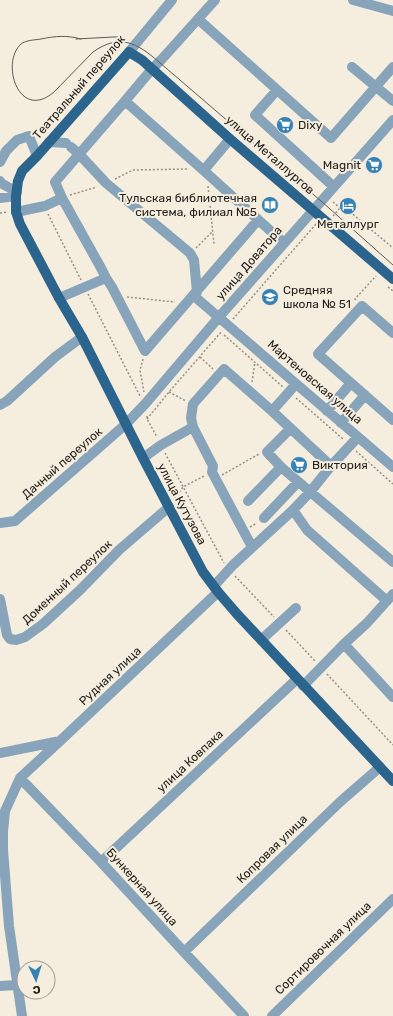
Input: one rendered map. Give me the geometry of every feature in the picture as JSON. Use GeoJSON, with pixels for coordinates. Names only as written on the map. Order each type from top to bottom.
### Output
{"type":"FeatureCollection","features":[{"type":"Feature","properties":{"kind":"main road","name":"улица Металлургов"},"geometry":{"type":"LineString","coordinates":[[129,52],[142,60],[230,139],[393,279]]}},
{"type":"Feature","properties":{"kind":"main road","name":"Театральный переулок"},"geometry":{"type":"LineString","coordinates":[[16,194],[18,181],[22,171],[129,52]]}},
{"type":"Feature","properties":{"kind":"main road","name":"улица Кутузова"},"geometry":{"type":"LineString","coordinates":[[16,194],[16,212],[20,224],[59,298],[82,337],[203,572],[237,614],[393,781]]}},
{"type":"Feature","properties":{"kind":"street","name":"Театральный переулок"},"geometry":{"type":"LineString","coordinates":[[129,52],[172,0]]}},
{"type":"Feature","properties":{"kind":"street"},"geometry":{"type":"LineString","coordinates":[[215,0],[152,69],[56,182],[62,198],[117,296],[145,351],[258,220]]}},
{"type":"Feature","properties":{"kind":"street"},"geometry":{"type":"LineString","coordinates":[[353,0],[393,11]]}},
{"type":"Feature","properties":{"kind":"street"},"geometry":{"type":"LineString","coordinates":[[198,19],[331,138],[393,67]]}},
{"type":"Feature","properties":{"kind":"street"},"geometry":{"type":"LineString","coordinates":[[352,67],[393,101]]}},
{"type":"Feature","properties":{"kind":"street"},"geometry":{"type":"LineString","coordinates":[[277,90],[255,115],[334,187]]}},
{"type":"Feature","properties":{"kind":"street"},"geometry":{"type":"LineString","coordinates":[[125,101],[284,243]]}},
{"type":"Feature","properties":{"kind":"street","name":"улица Доватора"},"geometry":{"type":"LineString","coordinates":[[126,424],[146,404],[219,317],[393,120]]}},
{"type":"Feature","properties":{"kind":"street"},"geometry":{"type":"LineString","coordinates":[[0,162],[6,151],[17,140],[29,136],[37,156]]}},
{"type":"Feature","properties":{"kind":"street"},"geometry":{"type":"LineString","coordinates":[[203,170],[230,139]]}},
{"type":"Feature","properties":{"kind":"street"},"geometry":{"type":"LineString","coordinates":[[49,142],[68,145],[79,154],[106,183],[190,253],[194,260],[195,294]]}},
{"type":"Feature","properties":{"kind":"street"},"geometry":{"type":"LineString","coordinates":[[0,181],[16,194]]}},
{"type":"Feature","properties":{"kind":"street"},"geometry":{"type":"LineString","coordinates":[[0,198],[16,194]]}},
{"type":"Feature","properties":{"kind":"street"},"geometry":{"type":"LineString","coordinates":[[16,212],[45,206],[62,198]]}},
{"type":"Feature","properties":{"kind":"street"},"geometry":{"type":"LineString","coordinates":[[59,298],[106,278]]}},
{"type":"Feature","properties":{"kind":"street","name":"Мартеновская улица"},"geometry":{"type":"LineString","coordinates":[[195,294],[219,317],[393,467]]}},
{"type":"Feature","properties":{"kind":"street"},"geometry":{"type":"LineString","coordinates":[[393,332],[362,306],[318,354],[393,420]]}},
{"type":"Feature","properties":{"kind":"street"},"geometry":{"type":"LineString","coordinates":[[0,406],[7,402],[54,357],[82,337]]}},
{"type":"Feature","properties":{"kind":"street"},"geometry":{"type":"LineString","coordinates":[[252,547],[214,475],[213,466],[193,427],[191,418],[193,404],[219,374],[224,369],[331,466]]}},
{"type":"Feature","properties":{"kind":"street"},"geometry":{"type":"LineString","coordinates":[[327,411],[351,383]]}},
{"type":"Feature","properties":{"kind":"street"},"geometry":{"type":"LineString","coordinates":[[272,411],[296,384]]}},
{"type":"Feature","properties":{"kind":"street"},"geometry":{"type":"LineString","coordinates":[[341,423],[365,395]]}},
{"type":"Feature","properties":{"kind":"street","name":"Дачный переулок"},"geometry":{"type":"LineString","coordinates":[[0,523],[15,521],[126,424]]}},
{"type":"Feature","properties":{"kind":"street"},"geometry":{"type":"LineString","coordinates":[[143,458],[161,445],[193,427]]}},
{"type":"Feature","properties":{"kind":"street"},"geometry":{"type":"LineString","coordinates":[[290,429],[267,452],[298,482],[393,562]]}},
{"type":"Feature","properties":{"kind":"street","name":"Рудная улица"},"geometry":{"type":"LineString","coordinates":[[20,778],[60,742],[216,589],[229,570],[293,510],[358,437]]}},
{"type":"Feature","properties":{"kind":"street"},"geometry":{"type":"LineString","coordinates":[[248,501],[281,467]]}},
{"type":"Feature","properties":{"kind":"street"},"geometry":{"type":"LineString","coordinates":[[264,518],[298,482]]}},
{"type":"Feature","properties":{"kind":"street","name":"Доменный переулок"},"geometry":{"type":"LineString","coordinates":[[0,599],[7,635],[10,639],[16,640],[25,637],[43,624],[120,550],[169,507]]}},
{"type":"Feature","properties":{"kind":"street"},"geometry":{"type":"LineString","coordinates":[[293,510],[307,530],[390,597]]}},
{"type":"Feature","properties":{"kind":"street","name":"улица Ковпака"},"geometry":{"type":"LineString","coordinates":[[101,862],[300,683],[321,667],[367,624],[390,597]]}},
{"type":"Feature","properties":{"kind":"street"},"geometry":{"type":"LineString","coordinates":[[261,640],[296,608]]}},
{"type":"Feature","properties":{"kind":"street"},"geometry":{"type":"LineString","coordinates":[[344,644],[393,697]]}},
{"type":"Feature","properties":{"kind":"street"},"geometry":{"type":"LineString","coordinates":[[0,753],[60,742]]}},
{"type":"Feature","properties":{"kind":"street","name":"Копровая улица"},"geometry":{"type":"LineString","coordinates":[[184,952],[340,802],[380,767]]}},
{"type":"Feature","properties":{"kind":"street"},"geometry":{"type":"LineString","coordinates":[[16,977],[9,926],[3,832],[5,811],[20,778]]}},
{"type":"Feature","properties":{"kind":"street","name":"Бункерная улица"},"geometry":{"type":"LineString","coordinates":[[20,778],[101,862],[244,1016]]}},
{"type":"Feature","properties":{"kind":"street","name":"Сортировочная улица"},"geometry":{"type":"LineString","coordinates":[[272,1016],[393,899]]}},
{"type":"Feature","properties":{"kind":"street"},"geometry":{"type":"LineString","coordinates":[[0,986],[16,984]]}},
{"type":"Feature","properties":{"kind":"street"},"geometry":{"type":"LineString","coordinates":[[20,1000],[22,1016]]}},
{"type":"Feature","properties":{"kind":"path"},"geometry":{"type":"LineString","coordinates":[[62,198],[97,187],[133,170],[203,170],[209,189],[214,244]]}},
{"type":"Feature","properties":{"kind":"path"},"geometry":{"type":"LineString","coordinates":[[326,196],[340,208],[349,211],[393,248]]}},
{"type":"Feature","properties":{"kind":"path"},"geometry":{"type":"LineString","coordinates":[[45,206],[138,395],[146,404]]}},
{"type":"Feature","properties":{"kind":"path"},"geometry":{"type":"LineString","coordinates":[[190,253],[213,232]]}},
{"type":"Feature","properties":{"kind":"path"},"geometry":{"type":"LineString","coordinates":[[362,306],[355,299],[376,276]]}},
{"type":"Feature","properties":{"kind":"path"},"geometry":{"type":"LineString","coordinates":[[117,296],[186,304]]}},
{"type":"Feature","properties":{"kind":"path"},"geometry":{"type":"LineString","coordinates":[[145,351],[140,370],[147,419],[224,563],[393,745]]}},
{"type":"Feature","properties":{"kind":"path"},"geometry":{"type":"LineString","coordinates":[[200,357],[219,374]]}},
{"type":"Feature","properties":{"kind":"path"},"geometry":{"type":"LineString","coordinates":[[250,392],[255,362]]}},
{"type":"Feature","properties":{"kind":"path"},"geometry":{"type":"LineString","coordinates":[[169,392],[193,404]]}},
{"type":"Feature","properties":{"kind":"path"},"geometry":{"type":"LineString","coordinates":[[350,446],[393,484]]}},
{"type":"Feature","properties":{"kind":"path"},"geometry":{"type":"LineString","coordinates":[[169,507],[183,487],[236,467],[257,455],[267,452]]}},
{"type":"Feature","properties":{"kind":"path"},"geometry":{"type":"LineString","coordinates":[[244,531],[264,518]]}},
{"type":"Feature","properties":{"kind":"tram line"},"geometry":{"type":"LineString","coordinates":[[81,39],[66,36],[28,41],[21,44],[15,53],[12,64],[16,86],[23,95],[31,100],[42,99],[54,92],[93,52],[103,46],[120,42],[136,45],[151,55],[393,265]]}},
{"type":"Feature","properties":{"kind":"tram line"},"geometry":{"type":"LineString","coordinates":[[76,39],[122,37]]}},
{"type":"Feature","properties":{"kind":"place","name":"Dixy"},"geometry":{"type":"Point","coordinates":[285,125]}},
{"type":"Feature","properties":{"kind":"place","name":"Magnit"},"geometry":{"type":"Point","coordinates":[374,165]}},
{"type":"Feature","properties":{"kind":"place","name":"Тульская библиотечная система, филиал №5"},"geometry":{"type":"Point","coordinates":[270,205]}},
{"type":"Feature","properties":{"kind":"place","name":"Металлург"},"geometry":{"type":"Point","coordinates":[348,206]}},
{"type":"Feature","properties":{"kind":"place","name":"Средняя школа № 51"},"geometry":{"type":"Point","coordinates":[270,297]}},
{"type":"Feature","properties":{"kind":"place","name":"Виктория"},"geometry":{"type":"Point","coordinates":[299,465]}}]}
